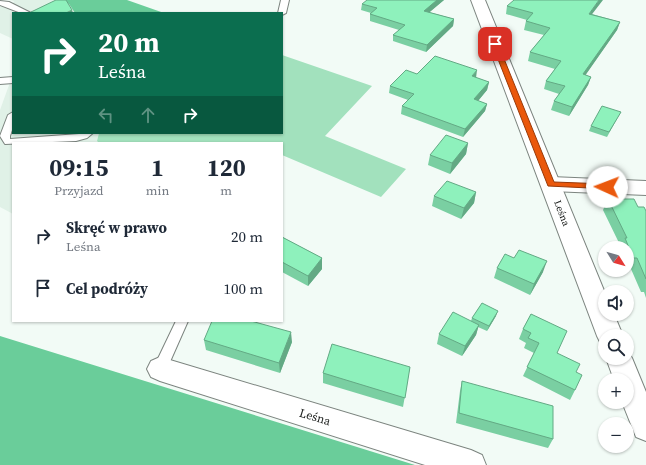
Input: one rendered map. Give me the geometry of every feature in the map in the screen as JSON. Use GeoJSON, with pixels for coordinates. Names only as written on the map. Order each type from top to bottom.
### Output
{"type":"FeatureCollection","features":[{"type":"Feature","properties":{"kind":"street","name":"Leśna"},"geometry":{"type":"LineString","coordinates":[[478,0],[607,329]]}},
{"type":"Feature","properties":{"kind":"street"},"geometry":{"type":"LineString","coordinates":[[551,184],[646,188]]}},
{"type":"Feature","properties":{"kind":"street"},"geometry":{"type":"LineString","coordinates":[[621,365],[646,428]]}},
{"type":"Feature","properties":{"kind":"street","name":"Leśna"},"geometry":{"type":"LineString","coordinates":[[160,369],[471,465]]}},
{"type":"Feature","properties":{"kind":"lane"},"geometry":{"type":"LineString","coordinates":[[282,12],[285,0]]}},
{"type":"Feature","properties":{"kind":"lane"},"geometry":{"type":"LineString","coordinates":[[0,3],[25,12]]}},
{"type":"Feature","properties":{"kind":"lane"},"geometry":{"type":"LineString","coordinates":[[0,81],[12,80]]}},
{"type":"Feature","properties":{"kind":"lane"},"geometry":{"type":"LineString","coordinates":[[12,118],[6,136],[6,140],[8,142],[76,138],[87,134]]}},
{"type":"Feature","properties":{"kind":"lane"},"geometry":{"type":"LineString","coordinates":[[160,369],[182,322]]}},
{"type":"Feature","properties":{"kind":"shaded area"},"geometry":{"type":"Polygon","coordinates":[[[9,0],[59,0],[69,4],[74,12],[12,12],[12,39],[0,33],[0,6],[8,9],[16,5],[13,3],[14,1],[9,0]]]}},
{"type":"Feature","properties":{"kind":"shaded area"},"geometry":{"type":"Polygon","coordinates":[[[12,77],[12,134],[99,134],[98,142],[12,142],[12,213],[0,207],[0,110],[12,77]]]}},
{"type":"Feature","properties":{"kind":"green space"},"geometry":{"type":"Polygon","coordinates":[[[59,0],[127,0],[161,12],[74,12],[69,4],[59,0]]]}},
{"type":"Feature","properties":{"kind":"green space"},"geometry":{"type":"Polygon","coordinates":[[[283,55],[372,86],[325,136],[406,169],[381,197],[283,155],[283,142],[97,141],[99,134],[283,134],[283,55]]]}},
{"type":"Feature","properties":{"kind":"green space"},"geometry":{"type":"Polygon","coordinates":[[[0,336],[415,465],[0,465],[0,336]]]}},
{"type":"Feature","properties":{"kind":"building"},"geometry":{"type":"Polygon","coordinates":[[[56,0],[66,0],[72,10],[68,12],[31,12],[56,0]]]}},
{"type":"Feature","properties":{"kind":"building"},"geometry":{"type":"Polygon","coordinates":[[[367,0],[437,0],[424,11],[454,19],[427,45],[393,35],[405,25],[370,14],[377,8],[362,4],[367,0]]]}},
{"type":"Feature","properties":{"kind":"building"},"geometry":{"type":"Polygon","coordinates":[[[514,0],[599,0],[589,14],[620,22],[583,74],[591,77],[572,107],[554,101],[565,86],[546,81],[561,61],[530,52],[550,28],[526,21],[533,13],[507,6],[514,0]]]}},
{"type":"Feature","properties":{"kind":"building"},"geometry":{"type":"Polygon","coordinates":[[[435,56],[477,70],[472,76],[489,82],[474,99],[487,104],[465,129],[402,106],[414,94],[390,86],[406,70],[417,74],[435,56]]]}},
{"type":"Feature","properties":{"kind":"building"},"geometry":{"type":"Polygon","coordinates":[[[602,106],[621,112],[609,132],[591,126],[602,106]]]}},
{"type":"Feature","properties":{"kind":"building"},"geometry":{"type":"Polygon","coordinates":[[[446,135],[468,143],[452,163],[430,155],[446,135]]]}},
{"type":"Feature","properties":{"kind":"building"},"geometry":{"type":"Polygon","coordinates":[[[447,181],[476,192],[464,208],[434,196],[447,181]]]}},
{"type":"Feature","properties":{"kind":"building"},"geometry":{"type":"Polygon","coordinates":[[[608,199],[634,199],[638,207],[644,207],[646,211],[646,279],[637,258],[634,258],[634,241],[626,241],[625,238],[627,238],[608,199]]]}},
{"type":"Feature","properties":{"kind":"building"},"geometry":{"type":"Polygon","coordinates":[[[283,238],[322,258],[308,276],[283,263],[283,238]]]}},
{"type":"Feature","properties":{"kind":"building"},"geometry":{"type":"Polygon","coordinates":[[[519,250],[547,261],[534,284],[497,268],[505,254],[514,258],[519,250]]]}},
{"type":"Feature","properties":{"kind":"building"},"geometry":{"type":"Polygon","coordinates":[[[482,303],[498,311],[489,326],[472,318],[482,303]]]}},
{"type":"Feature","properties":{"kind":"building"},"geometry":{"type":"Polygon","coordinates":[[[453,312],[479,325],[465,346],[439,334],[453,312]]]}},
{"type":"Feature","properties":{"kind":"building"},"geometry":{"type":"Polygon","coordinates":[[[531,314],[567,331],[557,353],[580,364],[576,372],[582,375],[575,390],[527,367],[539,343],[528,338],[531,333],[523,329],[531,314]]]}},
{"type":"Feature","properties":{"kind":"building"},"geometry":{"type":"Polygon","coordinates":[[[212,322],[255,322],[291,332],[279,363],[204,340],[212,322]]]}},
{"type":"Feature","properties":{"kind":"building"},"geometry":{"type":"Polygon","coordinates":[[[332,344],[410,367],[405,398],[323,373],[332,344]]]}},
{"type":"Feature","properties":{"kind":"building"},"geometry":{"type":"Polygon","coordinates":[[[462,381],[553,406],[553,439],[459,413],[462,381]]]}},
{"type":"Feature","properties":{"kind":"route"},"geometry":{"type":"LineString","coordinates":[[495,44],[551,184],[607,187]]}}]}
